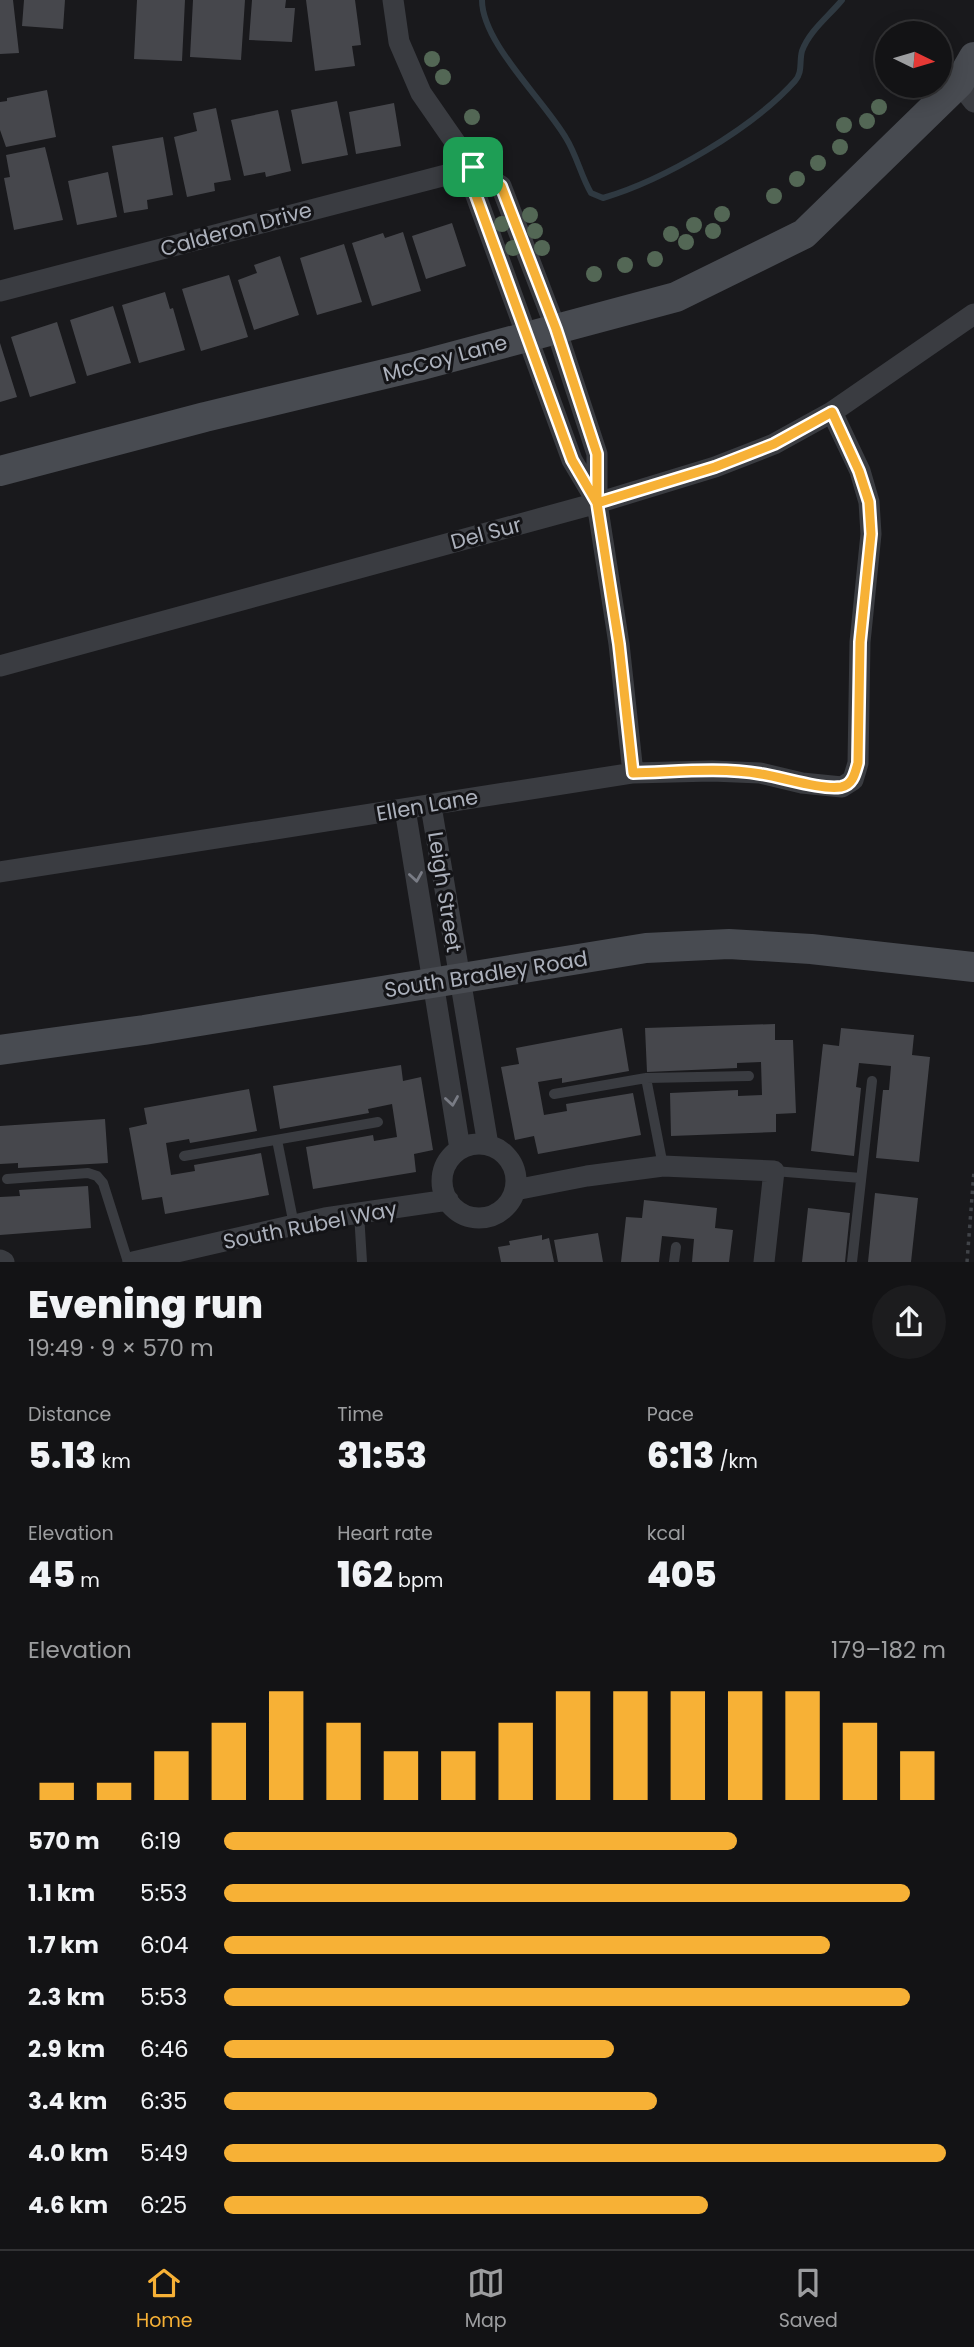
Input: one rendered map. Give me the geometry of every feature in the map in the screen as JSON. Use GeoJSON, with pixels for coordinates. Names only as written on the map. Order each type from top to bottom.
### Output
{"type":"FeatureCollection","features":[{"type":"Feature","properties":{"kind":"street"},"geometry":{"type":"LineString","coordinates":[[393,0],[399,42],[421,93],[473,167],[501,186],[542,333],[572,460],[597,503]]}},
{"type":"Feature","properties":{"kind":"street","name":"McCoy Lane"},"geometry":{"type":"LineString","coordinates":[[0,471],[676,297],[804,234],[966,93],[974,57]]}},
{"type":"Feature","properties":{"kind":"street"},"geometry":{"type":"LineString","coordinates":[[473,167],[475,193],[597,454],[597,503],[619,644],[633,773]]}},
{"type":"Feature","properties":{"kind":"street","name":"Calderon Drive"},"geometry":{"type":"LineString","coordinates":[[0,291],[473,167]]}},
{"type":"Feature","properties":{"kind":"street","name":"Del Sur"},"geometry":{"type":"LineString","coordinates":[[0,666],[597,503],[715,467],[774,444],[832,412],[974,314]]}},
{"type":"Feature","properties":{"kind":"street"},"geometry":{"type":"LineString","coordinates":[[944,336],[974,334]]}},
{"type":"Feature","properties":{"kind":"street","name":"Ellen Lane"},"geometry":{"type":"LineString","coordinates":[[0,872],[633,773],[760,773],[802,783],[842,787],[853,780],[858,763],[860,642],[871,534],[869,502],[859,471],[832,412]]}},
{"type":"Feature","properties":{"kind":"street","name":"Leigh Street"},"geometry":{"type":"LineString","coordinates":[[431,806],[460,1149]]}},
{"type":"Feature","properties":{"kind":"street","name":"Leigh Street"},"geometry":{"type":"LineString","coordinates":[[405,810],[488,1145]]}},
{"type":"Feature","properties":{"kind":"street","name":"South Bradley Road"},"geometry":{"type":"LineString","coordinates":[[0,1050],[144,1030],[646,948],[729,944],[811,949],[974,967]]}},
{"type":"Feature","properties":{"kind":"street"},"geometry":{"type":"LineString","coordinates":[[474,1144],[488,1145],[501,1151],[511,1162],[516,1175],[515,1190],[509,1203],[498,1213],[485,1218],[470,1217],[457,1211],[447,1200],[443,1172],[460,1149],[474,1144]]}},
{"type":"Feature","properties":{"kind":"street"},"geometry":{"type":"LineString","coordinates":[[515,1190],[587,1176],[663,1166],[774,1171],[764,1262]]}},
{"type":"Feature","properties":{"kind":"street","name":"South Rubel Way"},"geometry":{"type":"LineString","coordinates":[[130,1262],[294,1225],[447,1200]]}},
{"type":"Feature","properties":{"kind":"lane"},"geometry":{"type":"LineString","coordinates":[[554,1094],[646,1078],[749,1076]]}},
{"type":"Feature","properties":{"kind":"lane"},"geometry":{"type":"LineString","coordinates":[[646,1078],[663,1166]]}},
{"type":"Feature","properties":{"kind":"lane"},"geometry":{"type":"LineString","coordinates":[[852,1262],[872,1081]]}},
{"type":"Feature","properties":{"kind":"lane"},"geometry":{"type":"LineString","coordinates":[[184,1156],[378,1122]]}},
{"type":"Feature","properties":{"kind":"lane"},"geometry":{"type":"LineString","coordinates":[[277,1140],[294,1225]]}},
{"type":"Feature","properties":{"kind":"lane"},"geometry":{"type":"LineString","coordinates":[[774,1171],[861,1178]]}},
{"type":"Feature","properties":{"kind":"lane"},"geometry":{"type":"LineString","coordinates":[[7,1179],[88,1173],[97,1176],[103,1183],[130,1262]]}},
{"type":"Feature","properties":{"kind":"lane"},"geometry":{"type":"LineString","coordinates":[[359,1213],[362,1262]]}},
{"type":"Feature","properties":{"kind":"lane"},"geometry":{"type":"LineString","coordinates":[[674,1262],[676,1247]]}},
{"type":"Feature","properties":{"kind":"path"},"geometry":{"type":"LineString","coordinates":[[967,1262],[974,1171]]}},
{"type":"Feature","properties":{"kind":"building"},"geometry":{"type":"Polygon","coordinates":[[[0,0],[13,0],[19,53],[0,54],[0,0]]]}},
{"type":"Feature","properties":{"kind":"building"},"geometry":{"type":"Polygon","coordinates":[[[24,0],[65,0],[63,29],[22,26],[24,0]]]}},
{"type":"Feature","properties":{"kind":"building"},"geometry":{"type":"Polygon","coordinates":[[[137,0],[185,0],[182,61],[134,59],[137,0]]]}},
{"type":"Feature","properties":{"kind":"building"},"geometry":{"type":"Polygon","coordinates":[[[193,0],[245,0],[241,60],[190,57],[193,0]]]}},
{"type":"Feature","properties":{"kind":"building"},"geometry":{"type":"Polygon","coordinates":[[[252,0],[286,0],[285,8],[295,8],[292,42],[249,40],[252,0]]]}},
{"type":"Feature","properties":{"kind":"building"},"geometry":{"type":"Polygon","coordinates":[[[306,0],[355,0],[361,45],[352,46],[355,66],[315,71],[306,0]]]}},
{"type":"Feature","properties":{"kind":"building"},"geometry":{"type":"Polygon","coordinates":[[[47,90],[56,137],[6,147],[0,130],[0,102],[7,101],[7,98],[47,90]]]}},
{"type":"Feature","properties":{"kind":"building"},"geometry":{"type":"Polygon","coordinates":[[[337,101],[348,155],[302,164],[291,110],[337,101]]]}},
{"type":"Feature","properties":{"kind":"building"},"geometry":{"type":"Polygon","coordinates":[[[394,103],[401,146],[356,154],[349,112],[394,103]]]}},
{"type":"Feature","properties":{"kind":"building"},"geometry":{"type":"Polygon","coordinates":[[[216,108],[231,180],[214,183],[215,191],[187,197],[174,137],[197,131],[193,113],[216,108]]]}},
{"type":"Feature","properties":{"kind":"building"},"geometry":{"type":"Polygon","coordinates":[[[278,110],[291,171],[266,177],[265,172],[244,176],[231,120],[278,110]]]}},
{"type":"Feature","properties":{"kind":"building"},"geometry":{"type":"Polygon","coordinates":[[[163,137],[173,195],[147,200],[148,209],[124,213],[112,146],[163,137]]]}},
{"type":"Feature","properties":{"kind":"building"},"geometry":{"type":"Polygon","coordinates":[[[45,147],[63,220],[14,230],[4,178],[10,177],[6,155],[45,147]]]}},
{"type":"Feature","properties":{"kind":"building"},"geometry":{"type":"Polygon","coordinates":[[[108,172],[117,217],[77,225],[68,181],[108,172]]]}},
{"type":"Feature","properties":{"kind":"building"},"geometry":{"type":"Polygon","coordinates":[[[452,223],[466,266],[426,279],[412,236],[452,223]]]}},
{"type":"Feature","properties":{"kind":"building"},"geometry":{"type":"Polygon","coordinates":[[[403,232],[421,291],[372,306],[352,243],[383,233],[385,238],[403,232]]]}},
{"type":"Feature","properties":{"kind":"building"},"geometry":{"type":"Polygon","coordinates":[[[344,244],[362,302],[317,315],[300,258],[344,244]]]}},
{"type":"Feature","properties":{"kind":"building"},"geometry":{"type":"Polygon","coordinates":[[[280,256],[299,315],[254,330],[238,280],[257,273],[254,265],[280,256]]]}},
{"type":"Feature","properties":{"kind":"building"},"geometry":{"type":"Polygon","coordinates":[[[229,275],[248,337],[201,351],[182,289],[229,275]]]}},
{"type":"Feature","properties":{"kind":"building"},"geometry":{"type":"Polygon","coordinates":[[[165,292],[170,309],[173,308],[185,350],[139,363],[122,305],[165,292]]]}},
{"type":"Feature","properties":{"kind":"building"},"geometry":{"type":"Polygon","coordinates":[[[113,306],[131,363],[87,376],[70,320],[113,306]]]}},
{"type":"Feature","properties":{"kind":"building"},"geometry":{"type":"Polygon","coordinates":[[[57,322],[76,383],[30,397],[11,337],[57,322]]]}},
{"type":"Feature","properties":{"kind":"building"},"geometry":{"type":"Polygon","coordinates":[[[0,343],[17,397],[0,402],[0,343]]]}},
{"type":"Feature","properties":{"kind":"building"},"geometry":{"type":"Polygon","coordinates":[[[775,1024],[775,1040],[793,1040],[796,1113],[776,1114],[776,1132],[671,1136],[670,1093],[738,1090],[738,1096],[762,1095],[761,1062],[737,1063],[737,1068],[647,1072],[645,1028],[775,1024]]]}},
{"type":"Feature","properties":{"kind":"building"},"geometry":{"type":"Polygon","coordinates":[[[622,1028],[629,1071],[562,1083],[562,1078],[538,1082],[544,1115],[567,1111],[566,1104],[633,1093],[641,1135],[538,1154],[534,1136],[515,1140],[501,1067],[519,1064],[516,1048],[622,1028]]]}},
{"type":"Feature","properties":{"kind":"building"},"geometry":{"type":"Polygon","coordinates":[[[841,1028],[914,1035],[912,1055],[930,1057],[919,1162],[876,1158],[883,1090],[889,1090],[891,1066],[859,1063],[856,1087],[861,1088],[854,1156],[811,1151],[823,1044],[839,1046],[841,1028]]]}},
{"type":"Feature","properties":{"kind":"building"},"geometry":{"type":"Polygon","coordinates":[[[401,1065],[403,1081],[421,1077],[433,1150],[414,1154],[416,1172],[313,1189],[306,1147],[373,1135],[374,1141],[397,1137],[392,1104],[368,1109],[369,1113],[280,1129],[273,1086],[401,1065]]]}},
{"type":"Feature","properties":{"kind":"building"},"geometry":{"type":"Polygon","coordinates":[[[249,1089],[257,1131],[190,1143],[189,1139],[166,1143],[171,1175],[195,1171],[194,1165],[261,1153],[269,1195],[165,1214],[162,1197],[142,1200],[129,1128],[147,1124],[144,1108],[249,1089]]]}},
{"type":"Feature","properties":{"kind":"building"},"geometry":{"type":"Polygon","coordinates":[[[105,1119],[108,1163],[18,1168],[18,1163],[0,1164],[0,1126],[105,1119]]]}},
{"type":"Feature","properties":{"kind":"building"},"geometry":{"type":"Polygon","coordinates":[[[88,1186],[91,1228],[0,1235],[0,1197],[20,1196],[19,1190],[88,1186]]]}},
{"type":"Feature","properties":{"kind":"building"},"geometry":{"type":"Polygon","coordinates":[[[875,1193],[918,1198],[911,1262],[868,1262],[875,1193]]]}},
{"type":"Feature","properties":{"kind":"building"},"geometry":{"type":"Polygon","coordinates":[[[644,1200],[717,1208],[715,1228],[733,1230],[729,1262],[692,1262],[694,1239],[662,1236],[659,1262],[621,1262],[626,1217],[642,1218],[644,1200]]]}},
{"type":"Feature","properties":{"kind":"building"},"geometry":{"type":"Polygon","coordinates":[[[808,1208],[850,1213],[845,1262],[802,1262],[808,1208]]]}},
{"type":"Feature","properties":{"kind":"building"},"geometry":{"type":"Polygon","coordinates":[[[598,1233],[603,1262],[558,1262],[554,1240],[598,1233]]]}},
{"type":"Feature","properties":{"kind":"building"},"geometry":{"type":"Polygon","coordinates":[[[542,1235],[542,1240],[549,1238],[554,1262],[501,1262],[498,1247],[510,1245],[509,1241],[542,1235]]]}},
{"type":"Feature","properties":{"kind":"waterway"},"geometry":{"type":"LineString","coordinates":[[482,0],[485,17],[503,53],[566,138],[591,193],[603,198],[653,179],[706,151],[777,99],[799,74],[802,51],[814,30],[842,0]]}},
{"type":"Feature","properties":{"kind":"route"},"geometry":{"type":"LineString","coordinates":[[473,167],[475,193],[572,460],[597,503],[619,644],[633,773],[760,773],[802,783],[842,787],[853,780],[858,763],[860,642],[871,534],[869,502],[859,471],[832,412],[774,444],[715,467],[597,503],[597,454],[556,329],[501,186],[473,167]]}}]}
